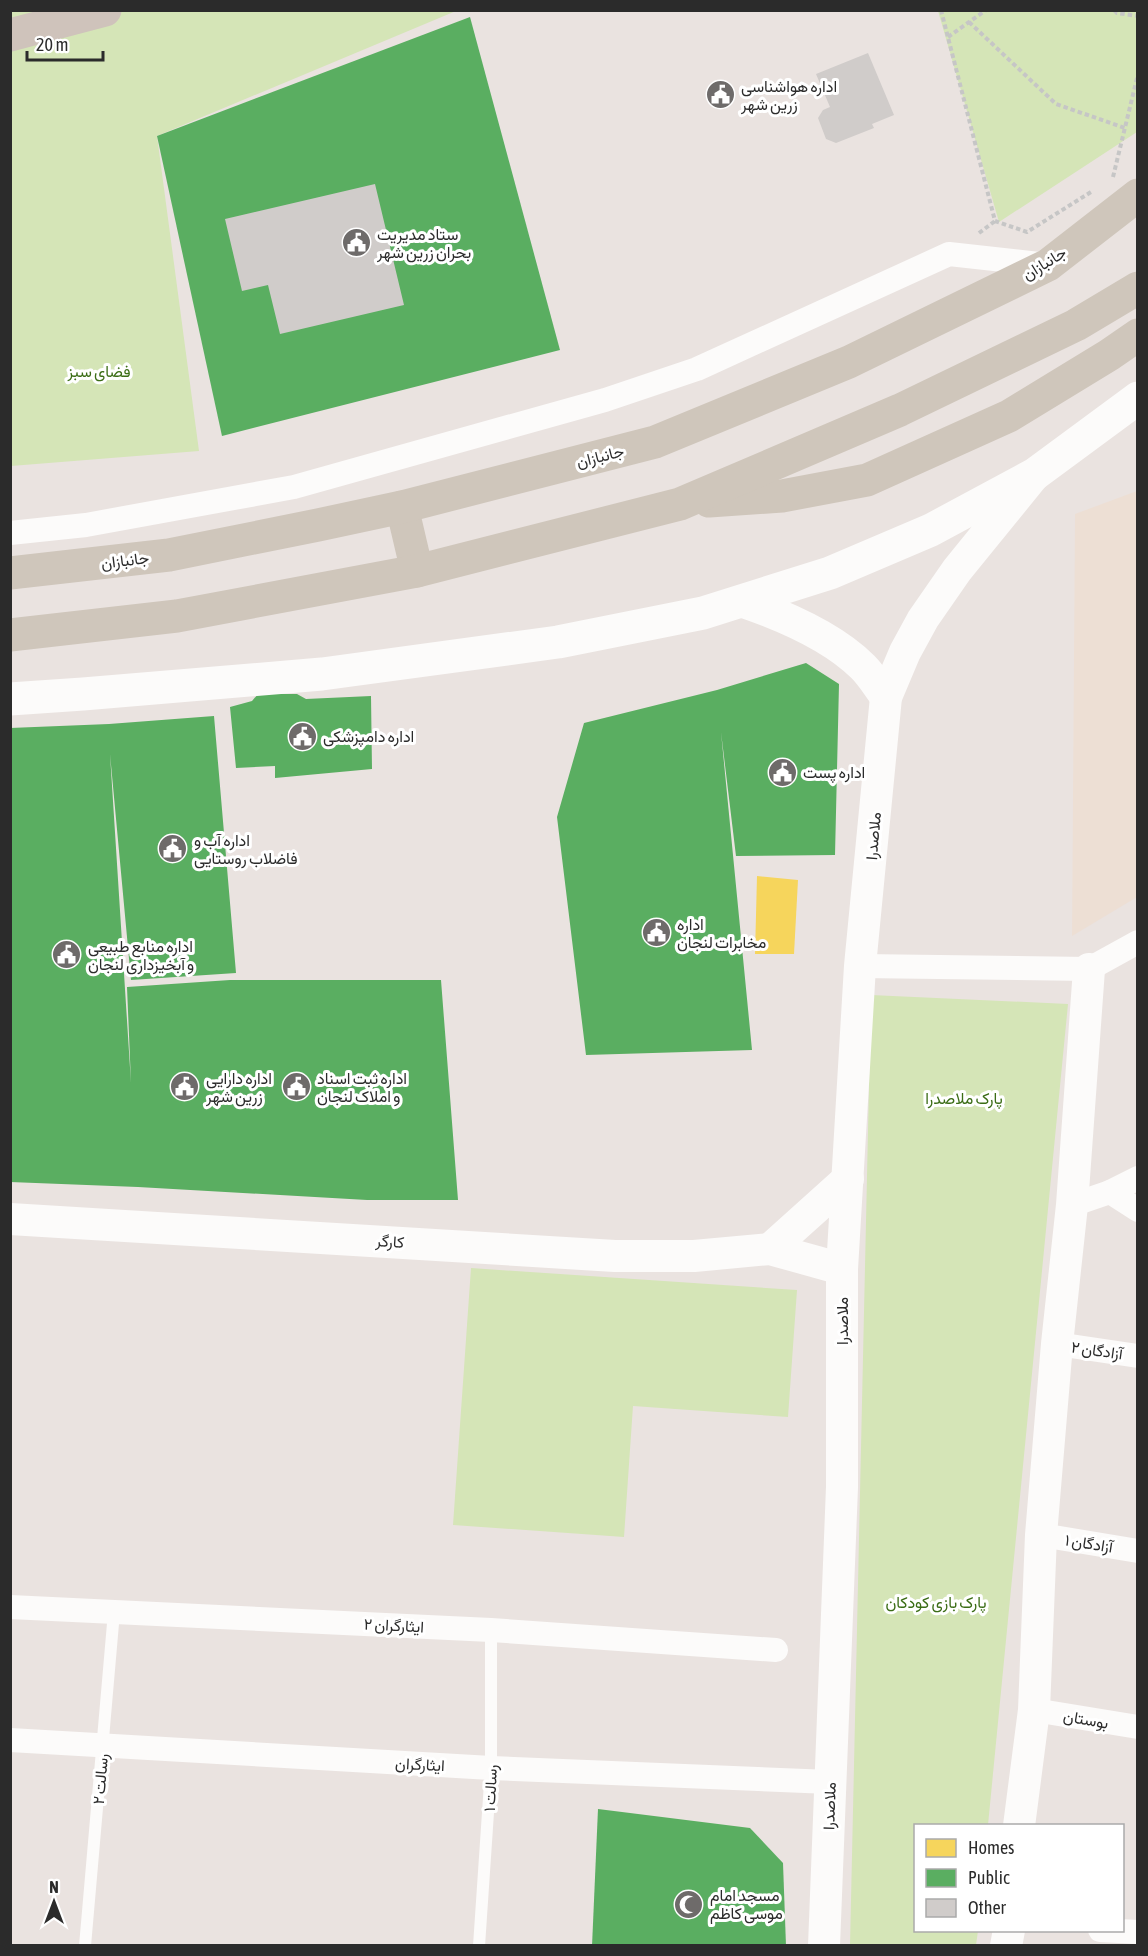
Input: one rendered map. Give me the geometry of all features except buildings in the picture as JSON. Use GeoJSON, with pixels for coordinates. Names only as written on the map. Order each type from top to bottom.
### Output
{"type":"FeatureCollection","features":[{"type":"Feature","properties":{"kind":"highway"},"geometry":{"type":"LineString","coordinates":[[10,35],[105,10]]}},
{"type":"Feature","properties":{"kind":"main road","name":"جانبازان"},"geometry":{"type":"LineString","coordinates":[[10,573],[169,555],[402,507],[655,442],[849,362],[1048,265],[1129,184]]}},
{"type":"Feature","properties":{"kind":"main road"},"geometry":{"type":"LineString","coordinates":[[10,635],[177,616],[417,571],[680,504],[900,410],[1076,325],[1137,288]]}},
{"type":"Feature","properties":{"kind":"main road"},"geometry":{"type":"LineString","coordinates":[[680,504],[782,496],[867,480],[1008,416],[1109,355],[1137,335]]}},
{"type":"Feature","properties":{"kind":"main road"},"geometry":{"type":"LineString","coordinates":[[10,699],[334,672],[558,642],[703,613],[830,573],[931,530],[1035,474],[1137,398]]}},
{"type":"Feature","properties":{"kind":"main road"},"geometry":{"type":"LineString","coordinates":[[402,507],[417,571]]}},
{"type":"Feature","properties":{"kind":"street"},"geometry":{"type":"LineString","coordinates":[[10,533],[86,525],[294,487],[605,400],[697,369],[949,254],[1048,265]]}},
{"type":"Feature","properties":{"kind":"street","name":"ملاصدرا"},"geometry":{"type":"LineString","coordinates":[[824,1946],[842,1487],[842,1269],[860,966],[886,697],[905,652],[923,619],[957,570],[1035,474]]}},
{"type":"Feature","properties":{"kind":"street"},"geometry":{"type":"LineString","coordinates":[[741,601],[782,615],[844,650],[865,669],[886,697]]}},
{"type":"Feature","properties":{"kind":"street"},"geometry":{"type":"LineString","coordinates":[[860,966],[1089,969],[1137,942]]}},
{"type":"Feature","properties":{"kind":"street"},"geometry":{"type":"LineString","coordinates":[[1019,1824],[1034,1710],[1041,1535],[1057,1344],[1072,1206],[1089,969]]}},
{"type":"Feature","properties":{"kind":"street"},"geometry":{"type":"LineString","coordinates":[[1072,1206],[1110,1192],[1137,1178]]}},
{"type":"Feature","properties":{"kind":"street"},"geometry":{"type":"LineString","coordinates":[[770,1249],[848,1179]]}},
{"type":"Feature","properties":{"kind":"street"},"geometry":{"type":"LineString","coordinates":[[1110,1192],[1137,1210]]}},
{"type":"Feature","properties":{"kind":"street","name":"کارگر"},"geometry":{"type":"LineString","coordinates":[[10,1219],[615,1256],[693,1256],[770,1249],[842,1269]]}},
{"type":"Feature","properties":{"kind":"street","name":"آزادگان ۲"},"geometry":{"type":"LineString","coordinates":[[1057,1344],[1137,1356]]}},
{"type":"Feature","properties":{"kind":"street","name":"آزادگان ۱"},"geometry":{"type":"LineString","coordinates":[[1041,1535],[1137,1551]]}},
{"type":"Feature","properties":{"kind":"street","name":"ایثارگران ۲"},"geometry":{"type":"LineString","coordinates":[[10,1608],[491,1630],[776,1650]]}},
{"type":"Feature","properties":{"kind":"street","name":"بوستان"},"geometry":{"type":"LineString","coordinates":[[1034,1710],[1137,1727]]}},
{"type":"Feature","properties":{"kind":"street","name":"ایثارگران"},"geometry":{"type":"LineString","coordinates":[[10,1740],[491,1768],[830,1782]]}},
{"type":"Feature","properties":{"kind":"lane","name":"رسالت ۲"},"geometry":{"type":"LineString","coordinates":[[85,1946],[114,1612]]}},
{"type":"Feature","properties":{"kind":"lane","name":"رسالت ۱"},"geometry":{"type":"LineString","coordinates":[[479,1946],[491,1768],[491,1630]]}},
{"type":"Feature","properties":{"kind":"path"},"geometry":{"type":"LineString","coordinates":[[941,10],[995,221],[1027,232],[1094,190]]}},
{"type":"Feature","properties":{"kind":"path"},"geometry":{"type":"LineString","coordinates":[[948,37],[986,10]]}},
{"type":"Feature","properties":{"kind":"path"},"geometry":{"type":"LineString","coordinates":[[1114,10],[1117,13],[1137,16]]}},
{"type":"Feature","properties":{"kind":"path"},"geometry":{"type":"LineString","coordinates":[[969,21],[1056,104],[1125,128]]}},
{"type":"Feature","properties":{"kind":"path"},"geometry":{"type":"LineString","coordinates":[[1129,184],[1113,178],[1137,74]]}},
{"type":"Feature","properties":{"kind":"shaded area"},"geometry":{"type":"Polygon","coordinates":[[[1137,491],[1137,897],[1072,936],[1075,514],[1137,491]]]}},
{"type":"Feature","properties":{"kind":"green space","name":"فضای سبز"},"geometry":{"type":"Polygon","coordinates":[[[11,11],[456,11],[157,136],[199,451],[11,466],[11,11]]]}},
{"type":"Feature","properties":{"kind":"green space"},"geometry":{"type":"Polygon","coordinates":[[[938,11],[1137,11],[1137,132],[999,222],[938,11]]]}},
{"type":"Feature","properties":{"kind":"green space","name":"پارک ملاصدرا"},"geometry":{"type":"Polygon","coordinates":[[[871,995],[1068,1004],[988,1824],[914,1824],[914,1932],[978,1932],[976,1945],[850,1946],[871,995]]]}},
{"type":"Feature","properties":{"kind":"green space"},"geometry":{"type":"Polygon","coordinates":[[[471,1268],[797,1290],[788,1417],[633,1406],[624,1537],[453,1525],[471,1268]]]}},
{"type":"Feature","properties":{"kind":"place","name":"اداره هواشناسی زرین شهر"},"geometry":{"type":"Point","coordinates":[720,95]}},
{"type":"Feature","properties":{"kind":"place","name":"ستاد مدیریت بحران زرین شهر"},"geometry":{"type":"Point","coordinates":[356,243]}},
{"type":"Feature","properties":{"kind":"place","name":"اداره دامپزشکی"},"geometry":{"type":"Point","coordinates":[302,736]}},
{"type":"Feature","properties":{"kind":"place","name":"اداره پست"},"geometry":{"type":"Point","coordinates":[782,772]}},
{"type":"Feature","properties":{"kind":"place","name":"اداره آب و فاضلاب روستایی"},"geometry":{"type":"Point","coordinates":[173,849]}},
{"type":"Feature","properties":{"kind":"place","name":"اداره مخابرات لنجان"},"geometry":{"type":"Point","coordinates":[656,933]}},
{"type":"Feature","properties":{"kind":"place","name":"اداره منابع طبیعی و آبخیزداری لنجان"},"geometry":{"type":"Point","coordinates":[67,955]}},
{"type":"Feature","properties":{"kind":"place","name":"اداره دارایی زرین شهر"},"geometry":{"type":"Point","coordinates":[185,1087]}},
{"type":"Feature","properties":{"kind":"place","name":"اداره ثبت اسناد و املاک لنجان"},"geometry":{"type":"Point","coordinates":[296,1087]}},
{"type":"Feature","properties":{"kind":"place","name":"مسجد امام موسی کاظم"},"geometry":{"type":"Point","coordinates":[689,1904]}},
{"type":"Feature","properties":{"kind":"park label","name":"پارک بازی کودکان"},"geometry":{"type":"Point","coordinates":[936,1602]}}]}
